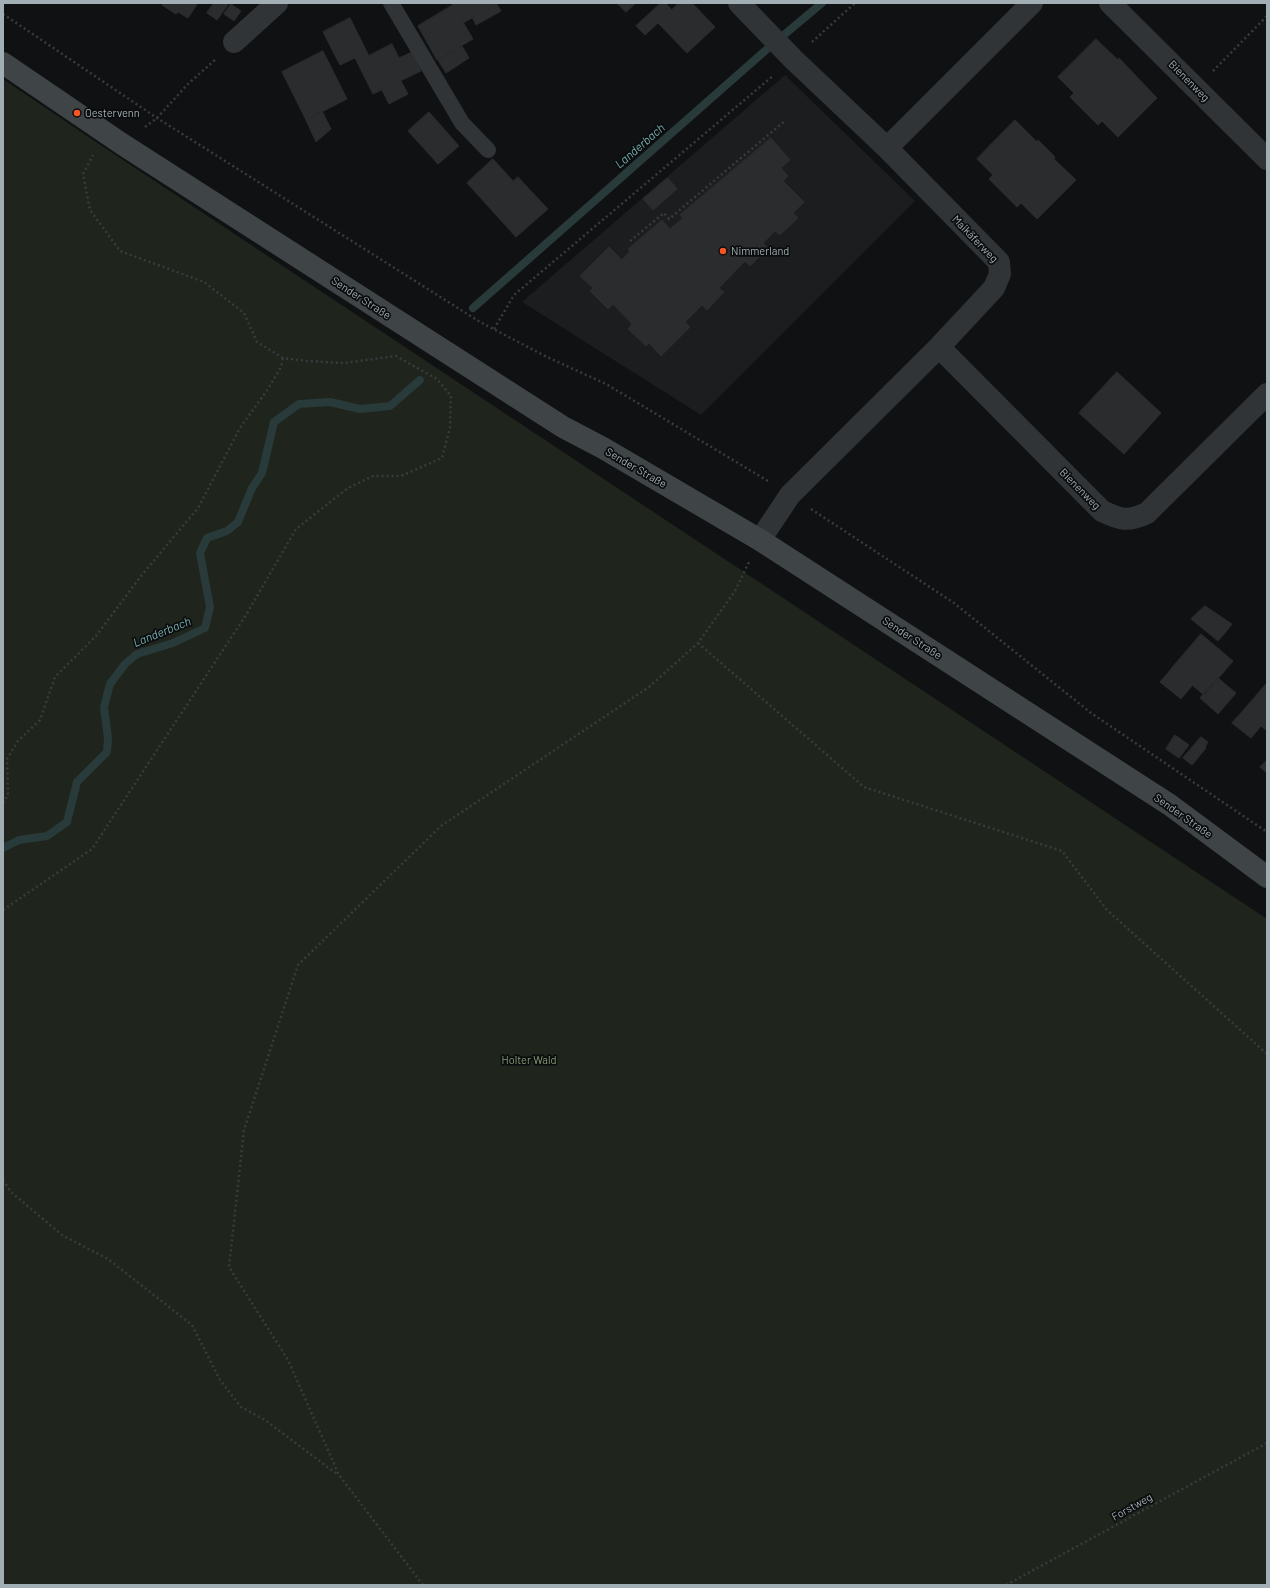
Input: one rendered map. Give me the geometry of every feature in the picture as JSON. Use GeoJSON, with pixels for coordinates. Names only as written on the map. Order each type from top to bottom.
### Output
{"type":"FeatureCollection","features":[{"type":"Feature","properties":{"kind":"main road","name":"Sender Straße"},"geometry":{"type":"LineString","coordinates":[[3,63],[122,144],[563,427],[603,448],[760,540],[1170,805],[1267,877]]}},
{"type":"Feature","properties":{"kind":"street"},"geometry":{"type":"LineString","coordinates":[[234,42],[277,3]]}},
{"type":"Feature","properties":{"kind":"street","name":"Maikäferweg"},"geometry":{"type":"LineString","coordinates":[[739,3],[792,57],[887,148],[999,262],[1000,274],[994,288],[939,347],[790,495],[760,540]]}},
{"type":"Feature","properties":{"kind":"street"},"geometry":{"type":"LineString","coordinates":[[887,148],[1032,3]]}},
{"type":"Feature","properties":{"kind":"street","name":"Bienenweg"},"geometry":{"type":"LineString","coordinates":[[1110,3],[1267,159]]}},
{"type":"Feature","properties":{"kind":"street","name":"Bienenweg"},"geometry":{"type":"LineString","coordinates":[[939,347],[1102,511],[1119,519],[1136,518],[1148,513],[1267,394]]}},
{"type":"Feature","properties":{"kind":"lane"},"geometry":{"type":"LineString","coordinates":[[391,3],[462,123],[488,150]]}},
{"type":"Feature","properties":{"kind":"path"},"geometry":{"type":"LineString","coordinates":[[494,329],[514,295],[855,3]]}},
{"type":"Feature","properties":{"kind":"path"},"geometry":{"type":"LineString","coordinates":[[3,14],[157,118],[480,322],[547,357],[606,384],[790,495],[954,603],[1091,713],[1267,832]]}},
{"type":"Feature","properties":{"kind":"path"},"geometry":{"type":"LineString","coordinates":[[1196,88],[1267,16]]}},
{"type":"Feature","properties":{"kind":"path"},"geometry":{"type":"LineString","coordinates":[[3,910],[92,849],[246,615],[296,529],[348,488],[373,476],[401,476],[442,458],[450,426],[451,396],[437,379],[396,356],[344,363],[283,358],[257,342],[244,313],[204,282],[120,251],[90,210],[83,174],[94,154],[122,144],[157,118],[188,84],[234,42]]}},
{"type":"Feature","properties":{"kind":"path"},"geometry":{"type":"LineString","coordinates":[[630,241],[664,213],[669,218],[786,120]]}},
{"type":"Feature","properties":{"kind":"path"},"geometry":{"type":"LineString","coordinates":[[3,803],[8,795],[7,759],[18,741],[40,720],[55,677],[96,636],[141,576],[198,508],[240,428],[268,389],[281,367],[283,358]]}},
{"type":"Feature","properties":{"kind":"path"},"geometry":{"type":"LineString","coordinates":[[423,1585],[339,1475],[288,1360],[229,1267],[244,1130],[298,965],[441,826],[649,687],[698,643],[735,591],[760,540]]}},
{"type":"Feature","properties":{"kind":"path"},"geometry":{"type":"LineString","coordinates":[[698,643],[864,788],[1062,851],[1107,910],[1267,1054]]}},
{"type":"Feature","properties":{"kind":"path"},"geometry":{"type":"LineString","coordinates":[[3,1180],[11,1192],[62,1235],[108,1259],[192,1325],[220,1380],[241,1407],[265,1420],[339,1475]]}},
{"type":"Feature","properties":{"kind":"path","name":"Forstweg"},"geometry":{"type":"LineString","coordinates":[[1006,1585],[1267,1443]]}},
{"type":"Feature","properties":{"kind":"shaded area","name":"Nimmerland"},"geometry":{"type":"Polygon","coordinates":[[[785,75],[915,201],[701,415],[522,302],[785,75]]]}},
{"type":"Feature","properties":{"kind":"green space","name":"Holter Wald"},"geometry":{"type":"Polygon","coordinates":[[[3,79],[1267,919],[1267,1585],[3,1585],[3,79]]]}},
{"type":"Feature","properties":{"kind":"building"},"geometry":{"type":"Polygon","coordinates":[[[164,3],[198,3],[188,18],[178,12],[176,14],[162,5],[164,3]]]}},
{"type":"Feature","properties":{"kind":"building"},"geometry":{"type":"Polygon","coordinates":[[[214,3],[229,3],[217,20],[207,13],[214,3]]]}},
{"type":"Feature","properties":{"kind":"building"},"geometry":{"type":"Polygon","coordinates":[[[452,3],[480,3],[484,11],[463,23],[452,3]]]}},
{"type":"Feature","properties":{"kind":"building"},"geometry":{"type":"Polygon","coordinates":[[[480,3],[496,3],[501,11],[476,25],[472,17],[484,11],[480,3]]]}},
{"type":"Feature","properties":{"kind":"building"},"geometry":{"type":"Polygon","coordinates":[[[617,3],[636,3],[626,12],[617,3]]]}},
{"type":"Feature","properties":{"kind":"building"},"geometry":{"type":"Polygon","coordinates":[[[661,3],[665,3],[672,10],[645,35],[636,26],[661,3]]]}},
{"type":"Feature","properties":{"kind":"building"},"geometry":{"type":"Polygon","coordinates":[[[679,3],[692,3],[715,27],[687,53],[658,23],[679,3]]]}},
{"type":"Feature","properties":{"kind":"building"},"geometry":{"type":"Polygon","coordinates":[[[231,4],[241,11],[234,21],[224,14],[231,4]]]}},
{"type":"Feature","properties":{"kind":"building"},"geometry":{"type":"Polygon","coordinates":[[[453,5],[473,39],[437,60],[418,26],[453,5]]]}},
{"type":"Feature","properties":{"kind":"building"},"geometry":{"type":"Polygon","coordinates":[[[350,18],[369,56],[357,62],[355,58],[340,65],[323,32],[350,18]]]}},
{"type":"Feature","properties":{"kind":"building"},"geometry":{"type":"Polygon","coordinates":[[[1096,39],[1118,60],[1119,58],[1157,98],[1118,137],[1102,121],[1098,125],[1070,97],[1074,93],[1058,77],[1096,39]]]}},
{"type":"Feature","properties":{"kind":"building"},"geometry":{"type":"Polygon","coordinates":[[[392,44],[399,58],[412,52],[421,71],[373,94],[357,62],[392,44]]]}},
{"type":"Feature","properties":{"kind":"building"},"geometry":{"type":"Polygon","coordinates":[[[462,46],[469,58],[446,73],[438,60],[462,46]]]}},
{"type":"Feature","properties":{"kind":"building"},"geometry":{"type":"Polygon","coordinates":[[[323,51],[335,75],[294,96],[282,72],[323,51]]]}},
{"type":"Feature","properties":{"kind":"building"},"geometry":{"type":"Polygon","coordinates":[[[335,75],[347,99],[306,120],[294,96],[335,75]]]}},
{"type":"Feature","properties":{"kind":"building"},"geometry":{"type":"Polygon","coordinates":[[[401,81],[408,94],[389,104],[382,90],[401,81]]]}},
{"type":"Feature","properties":{"kind":"building"},"geometry":{"type":"Polygon","coordinates":[[[322,111],[331,129],[316,142],[306,120],[322,111]]]}},
{"type":"Feature","properties":{"kind":"building"},"geometry":{"type":"Polygon","coordinates":[[[429,112],[459,146],[438,164],[408,131],[429,112]]]}},
{"type":"Feature","properties":{"kind":"building"},"geometry":{"type":"Polygon","coordinates":[[[1015,120],[1037,142],[1038,140],[1055,157],[1054,159],[1076,180],[1037,219],[1021,203],[1017,207],[989,179],[993,175],[977,159],[1015,120]]]}},
{"type":"Feature","properties":{"kind":"building"},"geometry":{"type":"Polygon","coordinates":[[[771,138],[790,160],[781,168],[788,176],[783,181],[804,202],[793,213],[798,218],[780,235],[775,231],[763,243],[768,248],[750,266],[745,261],[719,288],[724,292],[707,310],[702,305],[685,322],[690,327],[661,356],[649,343],[646,346],[628,329],[632,324],[613,304],[608,309],[590,291],[593,288],[580,276],[609,247],[622,260],[630,251],[628,249],[662,220],[670,229],[683,218],[680,215],[771,138]]]}},
{"type":"Feature","properties":{"kind":"building"},"geometry":{"type":"Polygon","coordinates":[[[493,159],[513,181],[505,189],[509,194],[514,190],[521,197],[530,190],[548,209],[516,237],[467,183],[493,159]]]}},
{"type":"Feature","properties":{"kind":"building"},"geometry":{"type":"Polygon","coordinates":[[[518,177],[530,190],[521,197],[514,190],[509,194],[505,189],[518,177]]]}},
{"type":"Feature","properties":{"kind":"building"},"geometry":{"type":"Polygon","coordinates":[[[668,178],[677,189],[653,210],[643,199],[668,178]]]}},
{"type":"Feature","properties":{"kind":"building"},"geometry":{"type":"Polygon","coordinates":[[[1117,372],[1161,413],[1124,454],[1079,413],[1117,372]]]}},
{"type":"Feature","properties":{"kind":"building"},"geometry":{"type":"Polygon","coordinates":[[[1205,606],[1232,624],[1225,633],[1208,619],[1201,627],[1191,619],[1205,606]]]}},
{"type":"Feature","properties":{"kind":"building"},"geometry":{"type":"Polygon","coordinates":[[[1208,619],[1225,633],[1218,641],[1201,627],[1208,619]]]}},
{"type":"Feature","properties":{"kind":"building"},"geometry":{"type":"Polygon","coordinates":[[[1201,634],[1233,661],[1204,695],[1192,685],[1196,681],[1177,665],[1174,669],[1172,668],[1201,634]]]}},
{"type":"Feature","properties":{"kind":"building"},"geometry":{"type":"Polygon","coordinates":[[[1177,665],[1196,681],[1181,699],[1160,682],[1172,668],[1174,669],[1177,665]]]}},
{"type":"Feature","properties":{"kind":"building"},"geometry":{"type":"Polygon","coordinates":[[[1218,678],[1236,693],[1218,714],[1200,698],[1218,678]]]}},
{"type":"Feature","properties":{"kind":"building"},"geometry":{"type":"Polygon","coordinates":[[[1267,683],[1267,731],[1243,711],[1267,683]]]}},
{"type":"Feature","properties":{"kind":"building"},"geometry":{"type":"Polygon","coordinates":[[[1243,711],[1261,726],[1251,738],[1232,723],[1243,711]]]}},
{"type":"Feature","properties":{"kind":"building"},"geometry":{"type":"Polygon","coordinates":[[[1175,735],[1189,745],[1179,758],[1166,749],[1175,735]]]}},
{"type":"Feature","properties":{"kind":"building"},"geometry":{"type":"Polygon","coordinates":[[[1201,737],[1208,742],[1205,747],[1206,748],[1192,765],[1183,758],[1201,737]]]}},
{"type":"Feature","properties":{"kind":"building"},"geometry":{"type":"Polygon","coordinates":[[[1267,760],[1267,773],[1260,767],[1267,760]]]}},
{"type":"Feature","properties":{"kind":"waterway","name":"Landerbach"},"geometry":{"type":"LineString","coordinates":[[473,308],[766,50],[822,3]]}},
{"type":"Feature","properties":{"kind":"waterway","name":"Landerbach"},"geometry":{"type":"LineString","coordinates":[[3,848],[19,840],[47,836],[67,822],[77,782],[107,752],[108,738],[104,707],[110,684],[125,664],[137,654],[173,643],[205,628],[210,607],[200,553],[207,538],[227,531],[238,522],[252,488],[262,473],[274,422],[299,404],[330,402],[360,409],[390,406],[420,380]]}},
{"type":"Feature","properties":{"kind":"place","name":"Oestervenn"},"geometry":{"type":"Point","coordinates":[77,113]}},
{"type":"Feature","properties":{"kind":"place","name":"Nimmerland"},"geometry":{"type":"Point","coordinates":[723,251]}}]}
